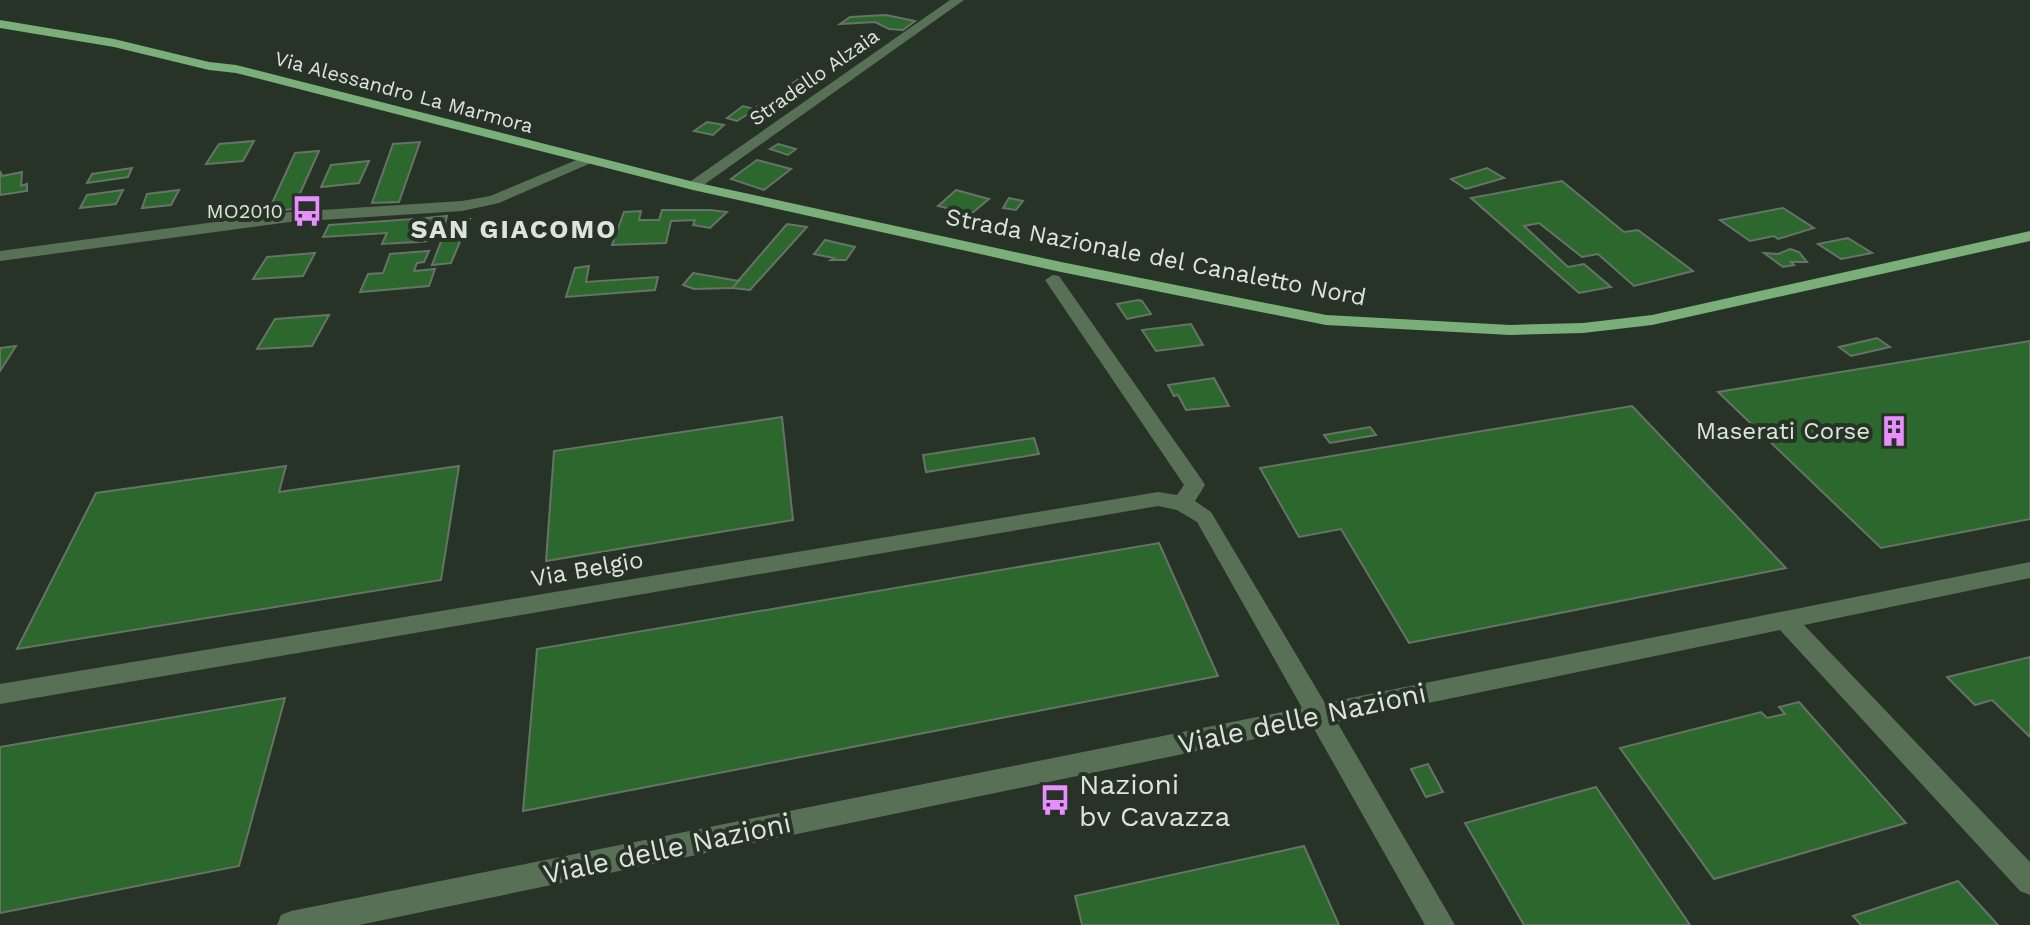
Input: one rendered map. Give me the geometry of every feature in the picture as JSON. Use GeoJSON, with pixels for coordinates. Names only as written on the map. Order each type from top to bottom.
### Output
{"type":"FeatureCollection","features":[{"type":"Feature","properties":{"kind":"main road","name":"Via Alessandro La Marmora"},"geometry":{"type":"LineString","coordinates":[[0,16],[129,37],[224,59],[236,69]]}},
{"type":"Feature","properties":{"kind":"main road","name":"Via Alessandro La Marmora"},"geometry":{"type":"LineString","coordinates":[[0,24],[114,43],[209,66],[236,69],[561,154]]}},
{"type":"Feature","properties":{"kind":"main road","name":"Strada Nazionale del Canaletto Nord"},"geometry":{"type":"LineString","coordinates":[[561,154],[693,186],[1265,308],[1326,320],[1416,327],[1568,328],[1652,320],[2030,236]]}},
{"type":"Feature","properties":{"kind":"street","name":"Stradello Alzaia"},"geometry":{"type":"LineString","coordinates":[[693,186],[958,0]]}},
{"type":"Feature","properties":{"kind":"street"},"geometry":{"type":"LineString","coordinates":[[518,189],[561,154]]}},
{"type":"Feature","properties":{"kind":"street"},"geometry":{"type":"LineString","coordinates":[[0,256],[290,217],[462,206],[494,200],[586,160]]}},
{"type":"Feature","properties":{"kind":"street"},"geometry":{"type":"LineString","coordinates":[[1053,280],[1195,485],[1182,503],[1204,517],[1441,925]]}},
{"type":"Feature","properties":{"kind":"street","name":"Via Belgio"},"geometry":{"type":"LineString","coordinates":[[0,694],[1158,499],[1182,503]]}},
{"type":"Feature","properties":{"kind":"street","name":"Viale delle Nazioni"},"geometry":{"type":"LineString","coordinates":[[291,925],[2030,570]]}},
{"type":"Feature","properties":{"kind":"street"},"geometry":{"type":"LineString","coordinates":[[1785,620],[2030,882]]}},
{"type":"Feature","properties":{"kind":"street"},"geometry":{"type":"LineString","coordinates":[[372,925],[402,902]]}},
{"type":"Feature","properties":{"kind":"building"},"geometry":{"type":"Polygon","coordinates":[[[886,15],[915,21],[903,30],[889,29],[875,22],[840,24],[850,17],[886,15]]]}},
{"type":"Feature","properties":{"kind":"building"},"geometry":{"type":"Polygon","coordinates":[[[808,73],[826,77],[807,87],[793,83],[808,73]]]}},
{"type":"Feature","properties":{"kind":"building"},"geometry":{"type":"Polygon","coordinates":[[[761,104],[781,109],[768,119],[748,114],[737,121],[727,118],[743,106],[754,109],[761,104]]]}},
{"type":"Feature","properties":{"kind":"building"},"geometry":{"type":"Polygon","coordinates":[[[707,122],[724,125],[713,135],[694,131],[707,122]]]}},
{"type":"Feature","properties":{"kind":"building"},"geometry":{"type":"Polygon","coordinates":[[[254,141],[243,161],[206,164],[219,144],[254,141]]]}},
{"type":"Feature","properties":{"kind":"building"},"geometry":{"type":"Polygon","coordinates":[[[420,142],[399,202],[372,203],[393,144],[420,142]]]}},
{"type":"Feature","properties":{"kind":"building"},"geometry":{"type":"Polygon","coordinates":[[[778,144],[796,149],[788,155],[770,149],[778,144]]]}},
{"type":"Feature","properties":{"kind":"building"},"geometry":{"type":"Polygon","coordinates":[[[319,151],[293,209],[268,212],[295,153],[319,151]]]}},
{"type":"Feature","properties":{"kind":"building"},"geometry":{"type":"Polygon","coordinates":[[[757,160],[791,169],[764,190],[731,179],[757,160]]]}},
{"type":"Feature","properties":{"kind":"building"},"geometry":{"type":"Polygon","coordinates":[[[369,161],[359,183],[321,187],[331,165],[369,161]]]}},
{"type":"Feature","properties":{"kind":"building"},"geometry":{"type":"Polygon","coordinates":[[[132,168],[128,177],[87,183],[92,174],[132,168]]]}},
{"type":"Feature","properties":{"kind":"building"},"geometry":{"type":"Polygon","coordinates":[[[1487,168],[1504,178],[1466,189],[1451,179],[1487,168]]]}},
{"type":"Feature","properties":{"kind":"building"},"geometry":{"type":"Polygon","coordinates":[[[0,171],[2,176],[22,172],[21,186],[27,184],[27,191],[0,195],[0,171]]]}},
{"type":"Feature","properties":{"kind":"building"},"geometry":{"type":"Polygon","coordinates":[[[1562,181],[1624,232],[1638,230],[1693,271],[1634,286],[1598,254],[1582,257],[1539,223],[1524,226],[1568,267],[1584,264],[1611,287],[1579,293],[1471,198],[1562,181]]]}},
{"type":"Feature","properties":{"kind":"building"},"geometry":{"type":"Polygon","coordinates":[[[123,190],[116,204],[80,208],[87,195],[123,190]]]}},
{"type":"Feature","properties":{"kind":"building"},"geometry":{"type":"Polygon","coordinates":[[[179,190],[171,205],[142,208],[147,194],[179,190]]]}},
{"type":"Feature","properties":{"kind":"building"},"geometry":{"type":"Polygon","coordinates":[[[956,190],[989,199],[971,214],[938,206],[956,190]]]}},
{"type":"Feature","properties":{"kind":"building"},"geometry":{"type":"Polygon","coordinates":[[[1009,198],[1023,201],[1016,210],[1003,208],[1009,198]]]}},
{"type":"Feature","properties":{"kind":"building"},"geometry":{"type":"Polygon","coordinates":[[[1783,208],[1814,228],[1778,239],[1774,236],[1750,241],[1720,220],[1783,208]]]}},
{"type":"Feature","properties":{"kind":"building"},"geometry":{"type":"Polygon","coordinates":[[[662,210],[727,212],[710,228],[693,225],[695,220],[671,221],[666,243],[612,245],[624,212],[641,211],[639,220],[659,220],[662,210]]]}},
{"type":"Feature","properties":{"kind":"building"},"geometry":{"type":"Polygon","coordinates":[[[447,216],[446,221],[470,219],[466,229],[430,230],[427,241],[417,242],[427,218],[447,216]]]}},
{"type":"Feature","properties":{"kind":"building"},"geometry":{"type":"Polygon","coordinates":[[[427,218],[417,242],[382,244],[387,233],[323,237],[329,225],[427,218]]]}},
{"type":"Feature","properties":{"kind":"building"},"geometry":{"type":"Polygon","coordinates":[[[787,224],[807,227],[750,290],[732,288],[787,224]]]}},
{"type":"Feature","properties":{"kind":"building"},"geometry":{"type":"Polygon","coordinates":[[[462,237],[451,263],[432,265],[442,239],[462,237]]]}},
{"type":"Feature","properties":{"kind":"building"},"geometry":{"type":"Polygon","coordinates":[[[1848,238],[1872,253],[1841,259],[1818,244],[1848,238]]]}},
{"type":"Feature","properties":{"kind":"building"},"geometry":{"type":"Polygon","coordinates":[[[825,240],[855,247],[846,260],[831,260],[834,258],[814,254],[825,240]]]}},
{"type":"Feature","properties":{"kind":"building"},"geometry":{"type":"Polygon","coordinates":[[[1790,249],[1799,252],[1807,262],[1791,262],[1794,265],[1783,267],[1764,253],[1778,254],[1790,249]]]}},
{"type":"Feature","properties":{"kind":"building"},"geometry":{"type":"Polygon","coordinates":[[[429,251],[424,262],[417,263],[414,271],[435,269],[429,286],[360,292],[368,274],[383,273],[390,254],[429,251]]]}},
{"type":"Feature","properties":{"kind":"building"},"geometry":{"type":"Polygon","coordinates":[[[315,253],[303,276],[253,279],[267,257],[315,253]]]}},
{"type":"Feature","properties":{"kind":"building"},"geometry":{"type":"Polygon","coordinates":[[[589,266],[586,282],[658,277],[655,290],[566,297],[575,268],[589,266]]]}},
{"type":"Feature","properties":{"kind":"building"},"geometry":{"type":"Polygon","coordinates":[[[693,273],[739,281],[732,288],[694,289],[683,285],[693,273]]]}},
{"type":"Feature","properties":{"kind":"building"},"geometry":{"type":"Polygon","coordinates":[[[1138,300],[1151,314],[1127,319],[1117,304],[1138,300]]]}},
{"type":"Feature","properties":{"kind":"building"},"geometry":{"type":"Polygon","coordinates":[[[329,315],[312,346],[257,349],[275,319],[329,315]]]}},
{"type":"Feature","properties":{"kind":"building"},"geometry":{"type":"Polygon","coordinates":[[[1191,324],[1203,345],[1156,351],[1142,330],[1191,324]]]}},
{"type":"Feature","properties":{"kind":"building"},"geometry":{"type":"Polygon","coordinates":[[[1877,338],[1890,347],[1851,356],[1839,347],[1877,338]]]}},
{"type":"Feature","properties":{"kind":"building","name":"Maserati Corse"},"geometry":{"type":"Polygon","coordinates":[[[2030,341],[2030,519],[1881,548],[1718,392],[2030,341]]]}},
{"type":"Feature","properties":{"kind":"building"},"geometry":{"type":"Polygon","coordinates":[[[16,346],[0,371],[0,348],[16,346]]]}},
{"type":"Feature","properties":{"kind":"building"},"geometry":{"type":"Polygon","coordinates":[[[1214,378],[1229,406],[1186,410],[1168,385],[1214,378]]]}},
{"type":"Feature","properties":{"kind":"building"},"geometry":{"type":"Polygon","coordinates":[[[1632,406],[1786,568],[1409,643],[1341,529],[1299,537],[1260,468],[1632,406]]]}},
{"type":"Feature","properties":{"kind":"building"},"geometry":{"type":"Polygon","coordinates":[[[782,417],[793,520],[546,561],[554,451],[782,417]]]}},
{"type":"Feature","properties":{"kind":"building"},"geometry":{"type":"Polygon","coordinates":[[[1370,427],[1376,435],[1330,443],[1324,435],[1370,427]]]}},
{"type":"Feature","properties":{"kind":"building"},"geometry":{"type":"Polygon","coordinates":[[[1034,438],[1039,454],[926,472],[923,455],[1034,438]]]}},
{"type":"Feature","properties":{"kind":"building"},"geometry":{"type":"Polygon","coordinates":[[[286,466],[279,492],[459,466],[441,580],[17,649],[96,493],[286,466]]]}},
{"type":"Feature","properties":{"kind":"building"},"geometry":{"type":"Polygon","coordinates":[[[1159,543],[1218,676],[523,811],[537,649],[1159,543]]]}},
{"type":"Feature","properties":{"kind":"building"},"geometry":{"type":"Polygon","coordinates":[[[2030,657],[2030,737],[1992,700],[1975,705],[1947,677],[2030,657]]]}},
{"type":"Feature","properties":{"kind":"building"},"geometry":{"type":"Polygon","coordinates":[[[285,698],[239,866],[0,913],[0,747],[285,698]]]}},
{"type":"Feature","properties":{"kind":"building"},"geometry":{"type":"Polygon","coordinates":[[[1799,702],[1906,823],[1714,879],[1620,748],[1761,712],[1767,718],[1785,714],[1779,707],[1799,702]]]}},
{"type":"Feature","properties":{"kind":"building"},"geometry":{"type":"Polygon","coordinates":[[[1428,764],[1443,792],[1426,797],[1411,769],[1428,764]]]}},
{"type":"Feature","properties":{"kind":"building"},"geometry":{"type":"Polygon","coordinates":[[[1596,787],[1690,925],[1524,925],[1465,823],[1596,787]]]}},
{"type":"Feature","properties":{"kind":"building"},"geometry":{"type":"Polygon","coordinates":[[[1304,846],[1339,925],[1082,925],[1075,896],[1304,846]]]}},
{"type":"Feature","properties":{"kind":"building"},"geometry":{"type":"Polygon","coordinates":[[[1958,881],[1998,925],[1861,925],[1853,916],[1958,881]]]}},
{"type":"Feature","properties":{"kind":"place","name":"MO2010"},"geometry":{"type":"Point","coordinates":[307,211]}},
{"type":"Feature","properties":{"kind":"place","name":"Maserati Corse"},"geometry":{"type":"Point","coordinates":[1894,431]}},
{"type":"Feature","properties":{"kind":"place","name":"Nazioni bv Cavazza"},"geometry":{"type":"Point","coordinates":[1055,800]}},
{"type":"Feature","properties":{"kind":"district","name":"SAN GIACOMO"},"geometry":{"type":"Point","coordinates":[514,229]}}]}
